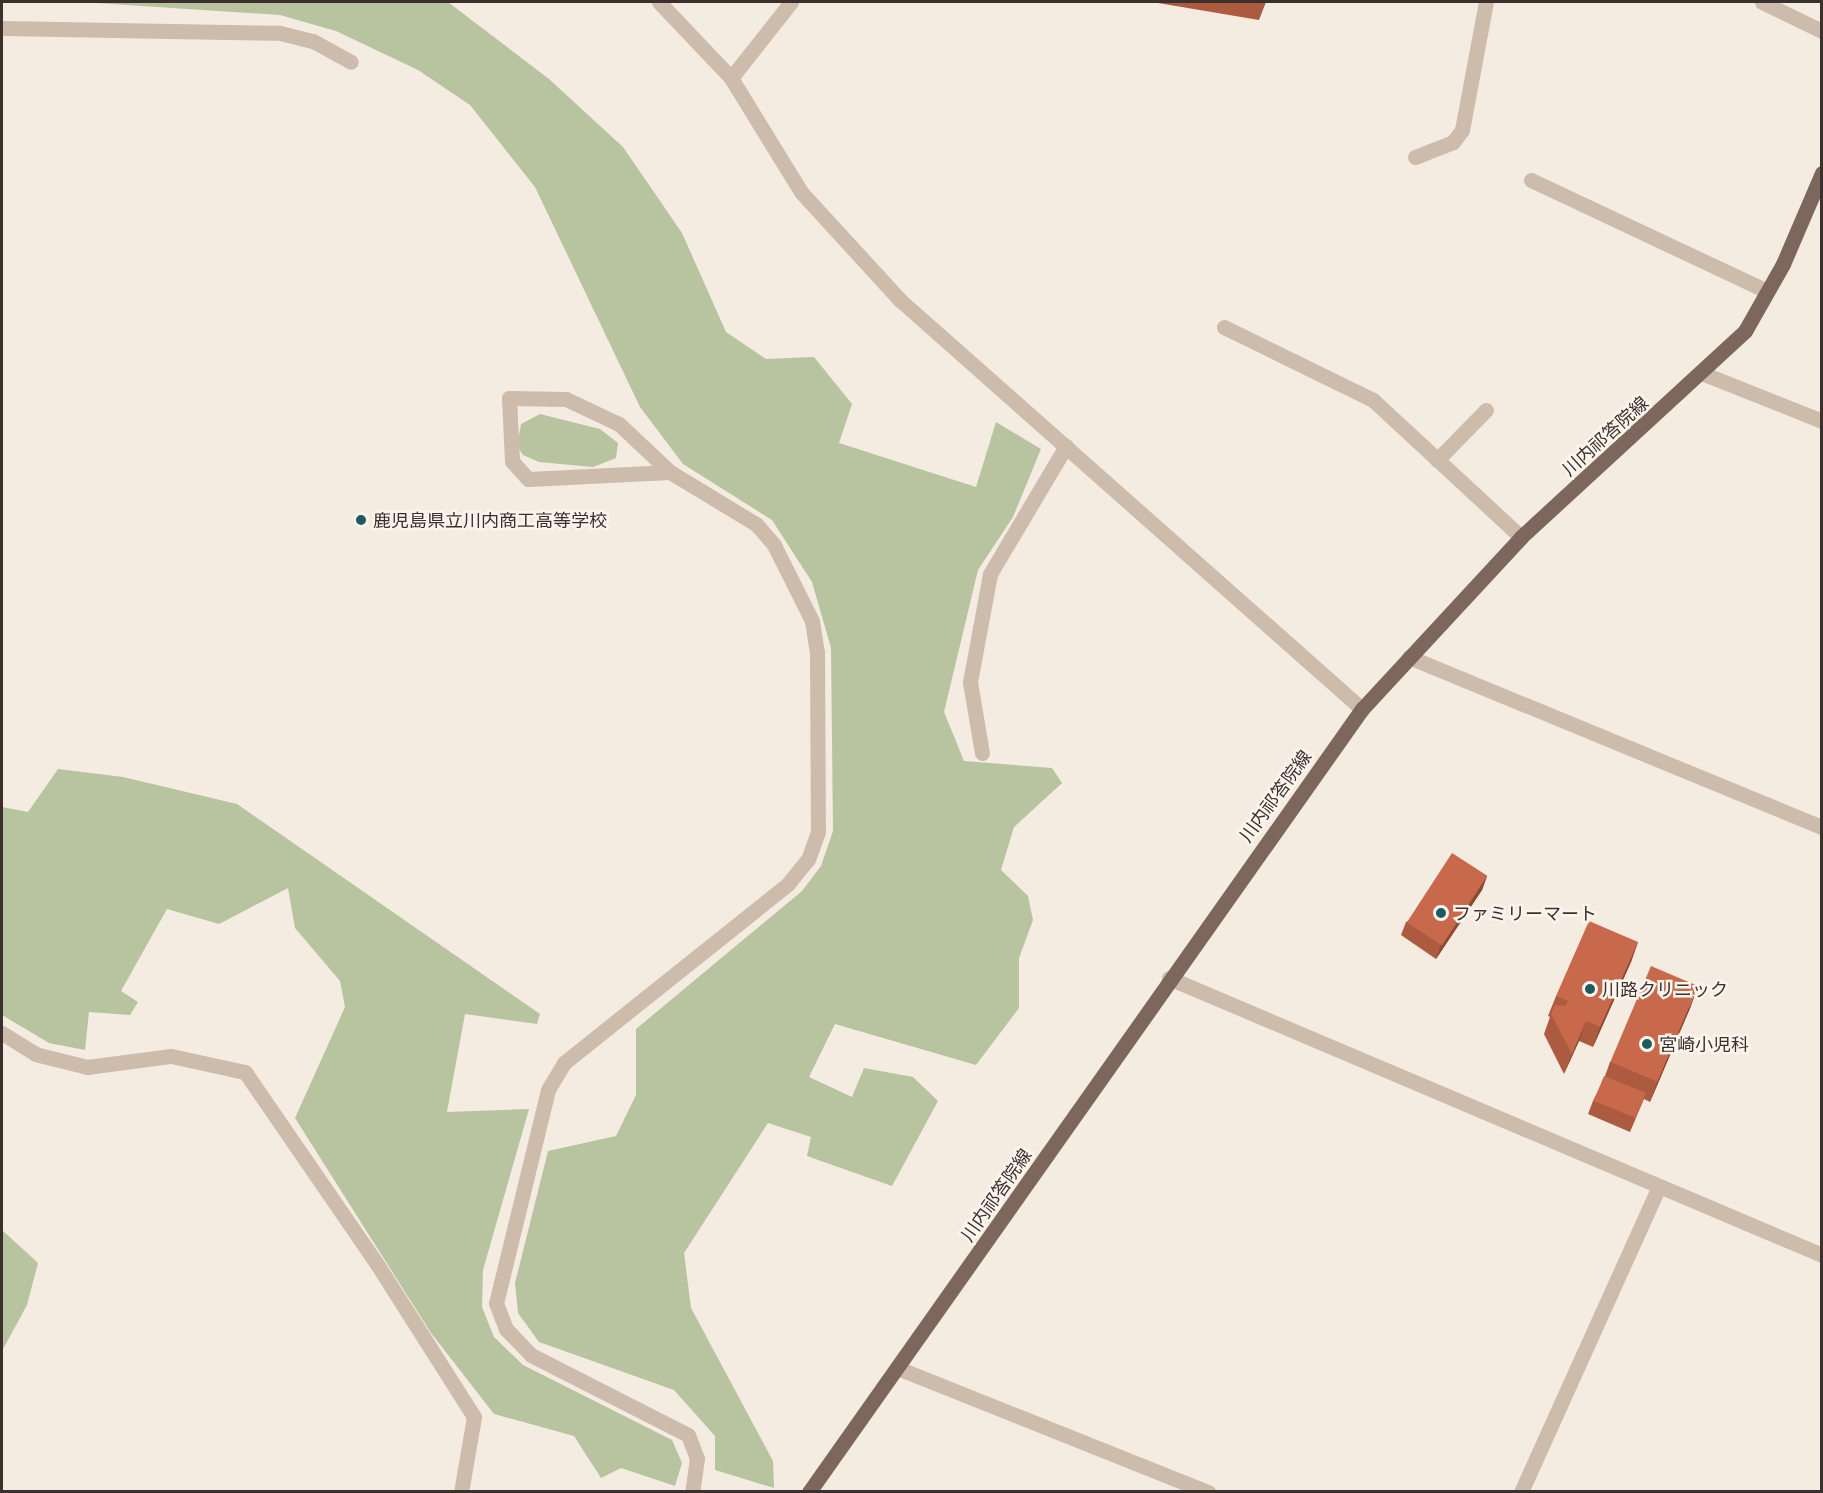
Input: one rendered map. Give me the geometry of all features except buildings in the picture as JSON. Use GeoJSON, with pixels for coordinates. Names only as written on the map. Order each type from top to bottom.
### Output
{"type":"FeatureCollection","features":[{"type":"Feature","properties":{"kind":"main road","name":"川内祁答院線"},"geometry":{"type":"LineString","coordinates":[[809,1491],[900,1369],[1169,978],[1362,709],[1521,537],[1704,374],[1744,331],[1767,291],[1821,173]]}},
{"type":"Feature","properties":{"kind":"street"},"geometry":{"type":"LineString","coordinates":[[659,2],[731,78],[808,201],[900,300],[1362,709]]}},
{"type":"Feature","properties":{"kind":"street"},"geometry":{"type":"LineString","coordinates":[[731,78],[791,2]]}},
{"type":"Feature","properties":{"kind":"street"},"geometry":{"type":"LineString","coordinates":[[1415,157],[1453,142],[1462,130],[1486,2]]}},
{"type":"Feature","properties":{"kind":"street"},"geometry":{"type":"LineString","coordinates":[[1762,2],[1821,31]]}},
{"type":"Feature","properties":{"kind":"street"},"geometry":{"type":"LineString","coordinates":[[2,28],[280,33],[313,41],[351,62]]}},
{"type":"Feature","properties":{"kind":"street"},"geometry":{"type":"LineString","coordinates":[[1531,180],[1767,291]]}},
{"type":"Feature","properties":{"kind":"street"},"geometry":{"type":"LineString","coordinates":[[1224,327],[1373,400],[1521,537]]}},
{"type":"Feature","properties":{"kind":"street"},"geometry":{"type":"LineString","coordinates":[[1704,374],[1821,421]]}},
{"type":"Feature","properties":{"kind":"street"},"geometry":{"type":"LineString","coordinates":[[670,472],[528,479],[512,460],[509,398],[566,399],[619,424],[670,472],[756,524],[774,545],[812,621],[817,652],[818,832],[808,859],[788,884],[564,1063],[548,1090],[496,1303],[506,1329],[531,1355],[688,1434],[697,1458],[692,1491]]}},
{"type":"Feature","properties":{"kind":"street"},"geometry":{"type":"LineString","coordinates":[[1437,460],[1486,410]]}},
{"type":"Feature","properties":{"kind":"street"},"geometry":{"type":"LineString","coordinates":[[982,753],[970,682],[990,574],[1066,446]]}},
{"type":"Feature","properties":{"kind":"street"},"geometry":{"type":"LineString","coordinates":[[1409,657],[1821,827]]}},
{"type":"Feature","properties":{"kind":"street"},"geometry":{"type":"LineString","coordinates":[[1169,978],[1658,1188],[1821,1255]]}},
{"type":"Feature","properties":{"kind":"street"},"geometry":{"type":"LineString","coordinates":[[2,1032],[35,1053],[87,1067],[171,1056],[245,1072],[377,1264],[474,1417],[460,1491]]}},
{"type":"Feature","properties":{"kind":"street"},"geometry":{"type":"LineString","coordinates":[[1521,1491],[1658,1188]]}},
{"type":"Feature","properties":{"kind":"street"},"geometry":{"type":"LineString","coordinates":[[900,1369],[1208,1491]]}},
{"type":"Feature","properties":{"kind":"green space"},"geometry":{"type":"Polygon","coordinates":[[[81,2],[448,2],[549,79],[623,147],[682,233],[726,332],[766,359],[814,357],[852,404],[839,443],[976,487],[996,422],[1041,449],[1013,517],[978,570],[944,712],[964,761],[1052,768],[1062,783],[1014,827],[1001,870],[1028,896],[1033,920],[1019,958],[1019,1008],[976,1065],[835,1024],[809,1077],[852,1097],[864,1068],[913,1077],[938,1101],[892,1186],[807,1156],[811,1137],[768,1123],[684,1253],[691,1308],[773,1461],[774,1488],[715,1470],[715,1436],[674,1390],[539,1342],[518,1313],[515,1283],[548,1151],[616,1136],[636,1095],[636,1029],[802,891],[821,866],[833,831],[831,648],[812,582],[772,520],[683,464],[640,407],[535,187],[470,105],[418,70],[336,31],[280,15],[81,2]]]}},
{"type":"Feature","properties":{"kind":"green space"},"geometry":{"type":"Polygon","coordinates":[[[540,414],[600,429],[618,443],[616,458],[593,467],[539,462],[523,455],[517,446],[521,424],[540,414]]]}},
{"type":"Feature","properties":{"kind":"green space"},"geometry":{"type":"Polygon","coordinates":[[[58,769],[123,777],[237,804],[540,1014],[537,1024],[465,1014],[447,1112],[529,1109],[483,1270],[482,1307],[494,1337],[523,1365],[672,1440],[682,1463],[675,1486],[621,1468],[601,1478],[574,1436],[494,1414],[431,1333],[295,1118],[345,1007],[340,981],[295,928],[288,888],[219,924],[167,909],[121,991],[138,1002],[130,1015],[89,1012],[85,1050],[49,1043],[2,1015],[2,807],[28,812],[58,769]]]}},
{"type":"Feature","properties":{"kind":"green space"},"geometry":{"type":"Polygon","coordinates":[[[2,1230],[38,1263],[27,1305],[2,1351],[2,1230]]]}},
{"type":"Feature","properties":{"kind":"place","name":"鹿児島県立川内商工高等学校"},"geometry":{"type":"Point","coordinates":[361,520]}},
{"type":"Feature","properties":{"kind":"place","name":"ファミリーマート"},"geometry":{"type":"Point","coordinates":[1441,913]}},
{"type":"Feature","properties":{"kind":"place","name":"川路クリニック"},"geometry":{"type":"Point","coordinates":[1590,989]}},
{"type":"Feature","properties":{"kind":"place","name":"宮崎小児科"},"geometry":{"type":"Point","coordinates":[1647,1044]}}]}
